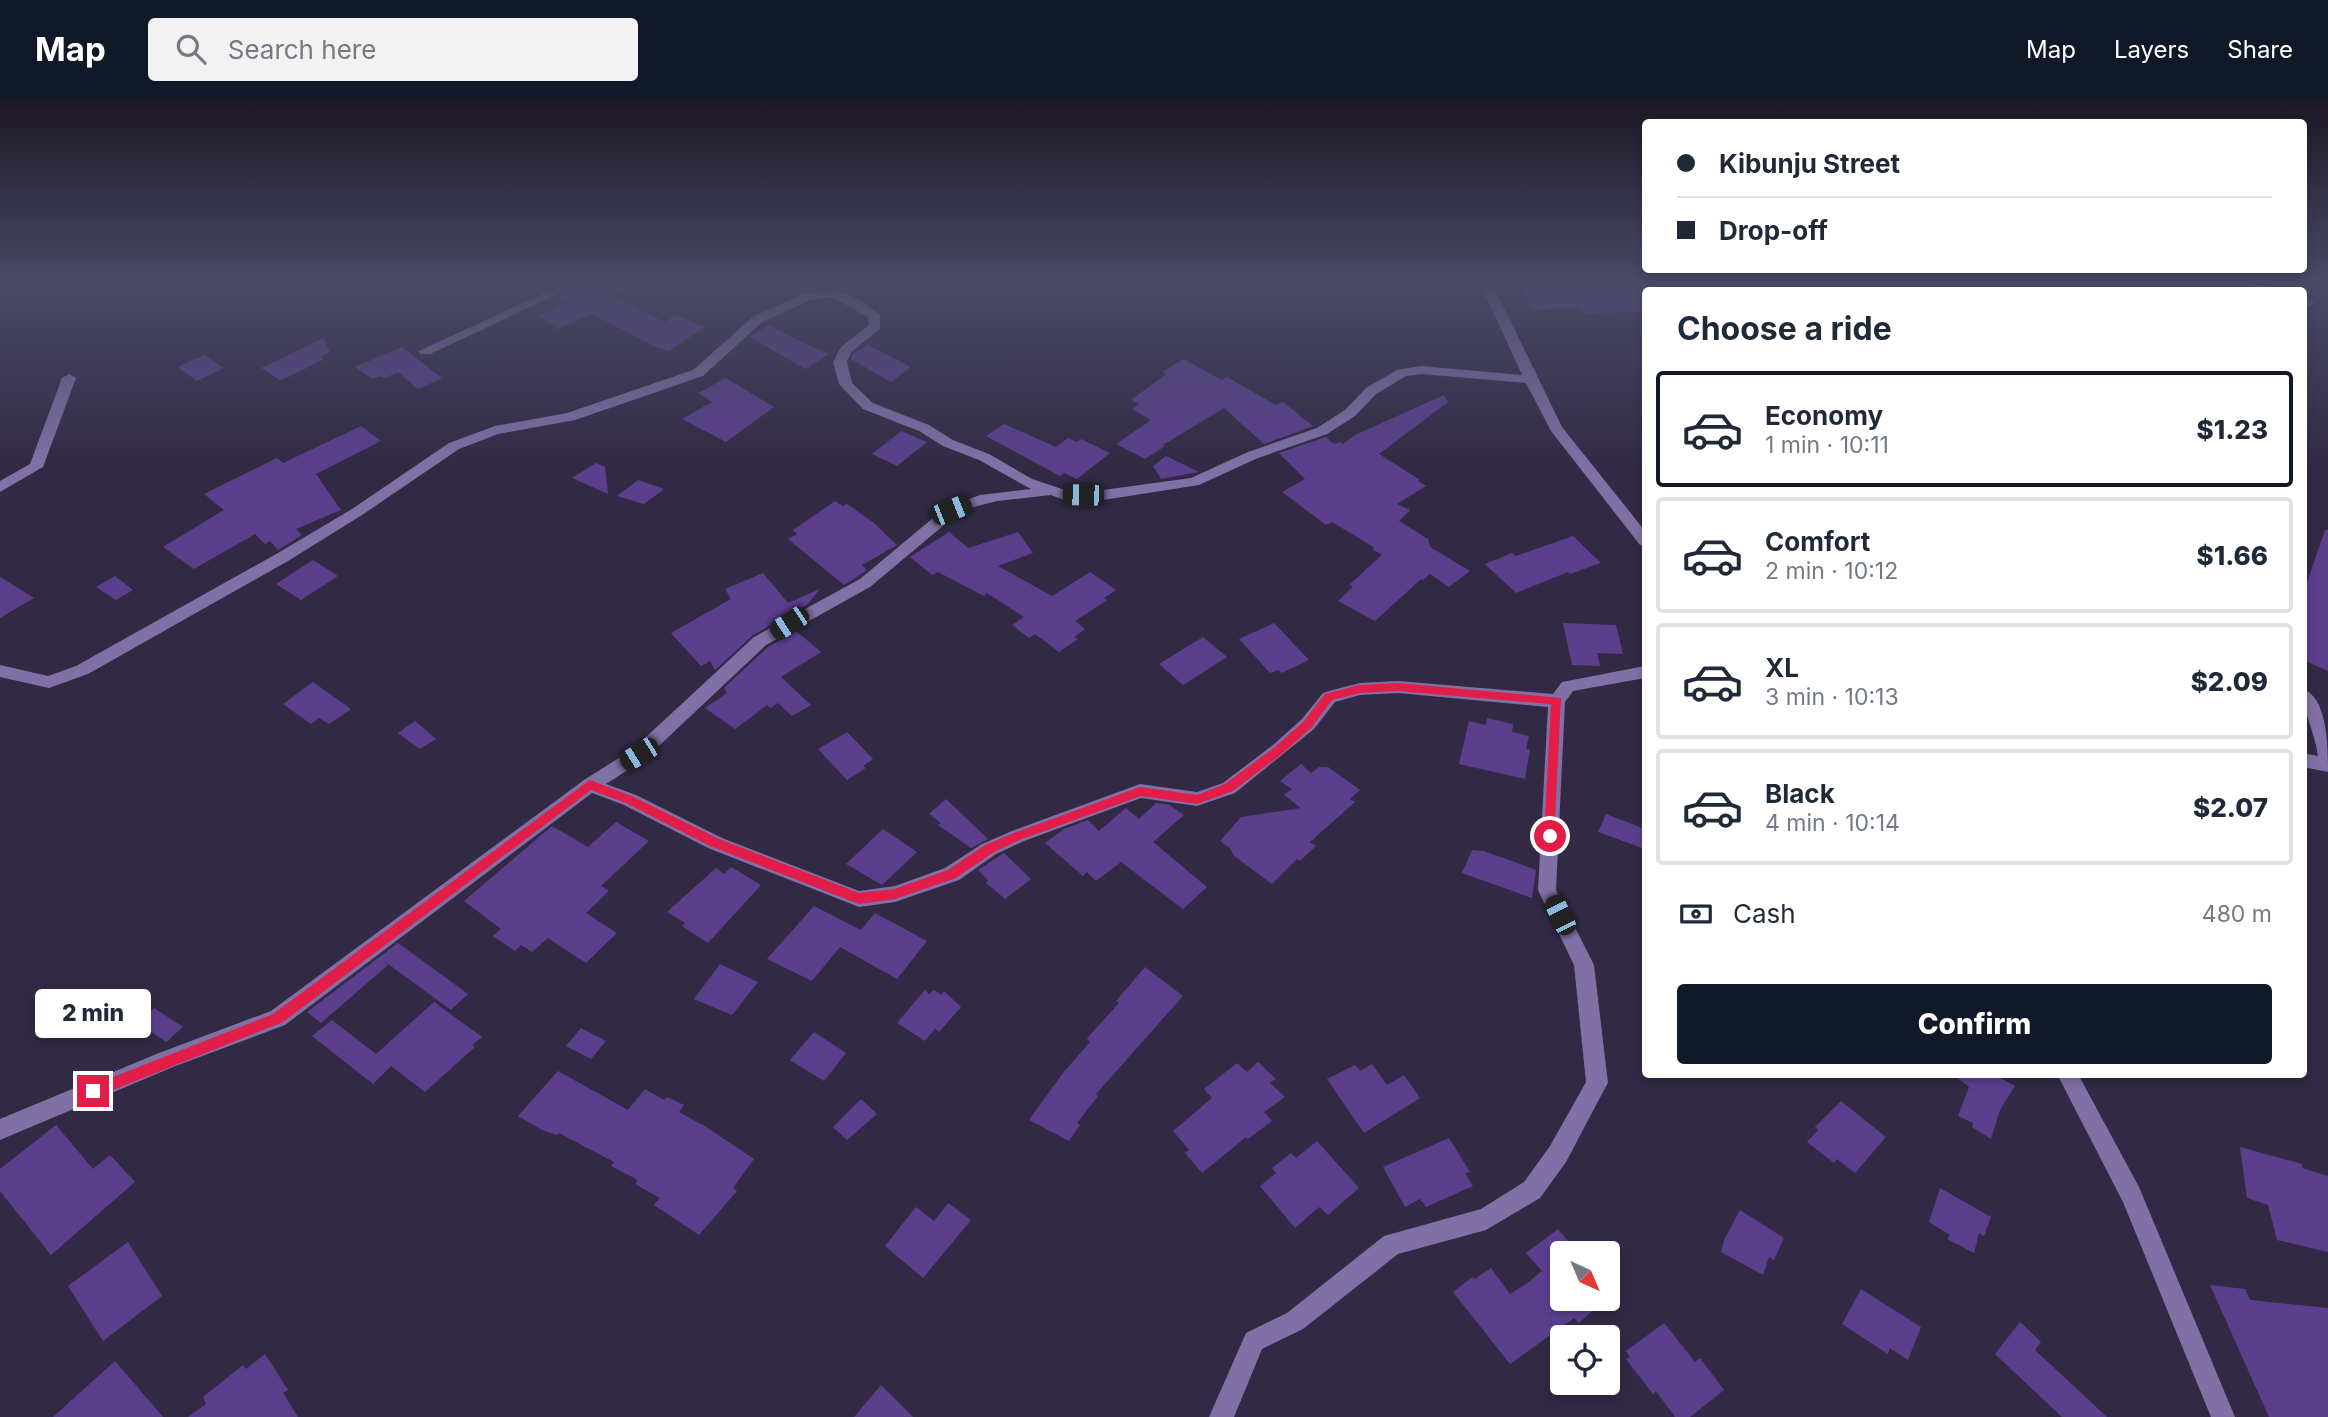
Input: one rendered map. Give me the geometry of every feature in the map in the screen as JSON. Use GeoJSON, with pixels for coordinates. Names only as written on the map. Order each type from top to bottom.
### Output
{"type":"FeatureCollection","features":[{"type":"Feature","properties":{"kind":"street"},"geometry":{"type":"LineString","coordinates":[[425,351],[439,345]]}},
{"type":"Feature","properties":{"kind":"street"},"geometry":{"type":"LineString","coordinates":[[0,671],[49,682],[82,670],[357,512],[454,446],[495,430],[570,417],[698,373],[730,345]]}},
{"type":"Feature","properties":{"kind":"street"},"geometry":{"type":"LineString","coordinates":[[853,345],[846,350],[840,362],[846,384],[868,407],[924,428],[948,443],[984,457],[1027,482],[1064,495],[1103,495],[1194,482],[1253,455],[1322,431],[1350,413],[1371,391],[1402,373],[1420,370],[1532,380]]}},
{"type":"Feature","properties":{"kind":"street"},"geometry":{"type":"LineString","coordinates":[[1516,345],[1556,428],[1642,537]]}},
{"type":"Feature","properties":{"kind":"street"},"geometry":{"type":"LineString","coordinates":[[0,487],[36,467],[69,378]]}},
{"type":"Feature","properties":{"kind":"street"},"geometry":{"type":"LineString","coordinates":[[0,1130],[166,1060],[278,1018],[590,785],[639,754],[760,641],[865,583],[921,540],[951,510],[984,498],[1053,491]]}},
{"type":"Feature","properties":{"kind":"street"},"geometry":{"type":"LineString","coordinates":[[1221,1417],[1254,1341],[1295,1321],[1392,1244],[1486,1219],[1532,1189],[1558,1154],[1597,1083],[1584,965],[1547,890],[1557,701],[1568,686],[1642,673]]}},
{"type":"Feature","properties":{"kind":"street"},"geometry":{"type":"LineString","coordinates":[[590,785],[630,800],[715,843],[859,899],[895,894],[952,874],[989,849],[1018,836],[1140,791],[1197,799],[1229,788],[1308,724],[1329,697],[1360,689],[1398,687],[1557,701]]}},
{"type":"Feature","properties":{"kind":"street"},"geometry":{"type":"LineString","coordinates":[[2307,700],[2314,709],[2325,739],[2328,765],[2307,761]]}},
{"type":"Feature","properties":{"kind":"street"},"geometry":{"type":"LineString","coordinates":[[2069,1078],[2132,1195],[2224,1417]]}},
{"type":"Feature","properties":{"kind":"building"},"geometry":{"type":"Polygon","coordinates":[[[309,345],[326,345],[330,352],[321,357],[324,359],[280,380],[261,368],[309,345]]]}},
{"type":"Feature","properties":{"kind":"building"},"geometry":{"type":"Polygon","coordinates":[[[651,345],[679,345],[669,351],[651,345]]]}},
{"type":"Feature","properties":{"kind":"building"},"geometry":{"type":"Polygon","coordinates":[[[763,345],[808,345],[829,354],[805,369],[763,345]]]}},
{"type":"Feature","properties":{"kind":"building"},"geometry":{"type":"Polygon","coordinates":[[[868,345],[911,367],[891,382],[851,359],[853,354],[868,345]]]}},
{"type":"Feature","properties":{"kind":"building"},"geometry":{"type":"Polygon","coordinates":[[[402,347],[442,378],[418,389],[398,372],[385,378],[381,376],[373,379],[355,367],[402,347]]]}},
{"type":"Feature","properties":{"kind":"building"},"geometry":{"type":"Polygon","coordinates":[[[204,355],[224,368],[197,381],[178,367],[204,355]]]}},
{"type":"Feature","properties":{"kind":"building"},"geometry":{"type":"Polygon","coordinates":[[[1183,359],[1222,380],[1227,377],[1276,405],[1283,402],[1313,426],[1264,444],[1224,408],[1145,459],[1116,444],[1151,420],[1132,409],[1139,404],[1131,400],[1166,374],[1162,372],[1183,359]]]}},
{"type":"Feature","properties":{"kind":"building"},"geometry":{"type":"Polygon","coordinates":[[[726,378],[774,407],[726,442],[682,419],[712,402],[698,393],[726,378]]]}},
{"type":"Feature","properties":{"kind":"building"},"geometry":{"type":"Polygon","coordinates":[[[1444,395],[1448,402],[1379,454],[1426,486],[1397,504],[1410,510],[1399,521],[1428,539],[1430,547],[1470,571],[1449,587],[1430,574],[1375,621],[1338,601],[1353,587],[1349,585],[1382,555],[1332,522],[1326,525],[1282,492],[1305,479],[1279,453],[1326,437],[1334,444],[1343,444],[1355,435],[1444,395]]]}},
{"type":"Feature","properties":{"kind":"building"},"geometry":{"type":"Polygon","coordinates":[[[1004,424],[1056,447],[1068,438],[1077,442],[1081,439],[1110,453],[1077,479],[1064,473],[1060,476],[986,436],[1004,424]]]}},
{"type":"Feature","properties":{"kind":"building"},"geometry":{"type":"Polygon","coordinates":[[[361,426],[381,441],[316,474],[341,510],[296,529],[302,535],[278,550],[270,541],[265,544],[255,534],[194,569],[163,547],[224,510],[204,494],[277,458],[283,463],[361,426]]]}},
{"type":"Feature","properties":{"kind":"building"},"geometry":{"type":"Polygon","coordinates":[[[901,431],[927,442],[897,466],[872,454],[901,431]]]}},
{"type":"Feature","properties":{"kind":"building"},"geometry":{"type":"Polygon","coordinates":[[[1166,456],[1199,472],[1161,479],[1153,466],[1166,456]]]}},
{"type":"Feature","properties":{"kind":"building"},"geometry":{"type":"Polygon","coordinates":[[[596,463],[605,467],[608,494],[572,478],[596,463]]]}},
{"type":"Feature","properties":{"kind":"building"},"geometry":{"type":"Polygon","coordinates":[[[638,480],[664,489],[644,504],[617,496],[638,480]]]}},
{"type":"Feature","properties":{"kind":"building"},"geometry":{"type":"Polygon","coordinates":[[[835,501],[843,506],[847,504],[874,523],[897,545],[862,565],[867,570],[844,585],[788,539],[797,534],[793,530],[835,501]]]}},
{"type":"Feature","properties":{"kind":"building"},"geometry":{"type":"Polygon","coordinates":[[[2325,530],[2328,530],[2328,671],[2307,662],[2307,582],[2325,530]]]}},
{"type":"Feature","properties":{"kind":"building"},"geometry":{"type":"Polygon","coordinates":[[[949,532],[968,548],[1018,532],[1033,553],[998,566],[1052,596],[1090,572],[1116,590],[1104,598],[1107,600],[1075,621],[1085,629],[1074,637],[1078,639],[1059,652],[1035,634],[1029,638],[1012,625],[1024,617],[987,593],[984,596],[938,572],[932,575],[910,557],[949,532]]]}},
{"type":"Feature","properties":{"kind":"building"},"geometry":{"type":"Polygon","coordinates":[[[1573,536],[1601,563],[1570,574],[1568,572],[1516,593],[1485,564],[1512,553],[1516,556],[1573,536]]]}},
{"type":"Feature","properties":{"kind":"building"},"geometry":{"type":"Polygon","coordinates":[[[313,560],[338,576],[301,600],[276,584],[313,560]]]}},
{"type":"Feature","properties":{"kind":"building"},"geometry":{"type":"Polygon","coordinates":[[[763,573],[788,603],[820,589],[807,605],[753,635],[715,670],[710,661],[701,666],[671,633],[731,599],[725,589],[763,573]]]}},
{"type":"Feature","properties":{"kind":"building"},"geometry":{"type":"Polygon","coordinates":[[[115,576],[133,590],[116,600],[96,587],[115,576]]]}},
{"type":"Feature","properties":{"kind":"building"},"geometry":{"type":"Polygon","coordinates":[[[0,577],[34,598],[0,618],[0,577]]]}},
{"type":"Feature","properties":{"kind":"building"},"geometry":{"type":"Polygon","coordinates":[[[1274,623],[1309,660],[1282,673],[1278,670],[1270,673],[1239,639],[1274,623]]]}},
{"type":"Feature","properties":{"kind":"building"},"geometry":{"type":"Polygon","coordinates":[[[1563,623],[1616,625],[1623,654],[1597,653],[1600,666],[1572,665],[1563,623]]]}},
{"type":"Feature","properties":{"kind":"building"},"geometry":{"type":"Polygon","coordinates":[[[796,631],[821,652],[781,677],[811,705],[792,716],[778,703],[771,708],[767,705],[735,729],[705,708],[727,693],[724,688],[768,647],[796,631]]]}},
{"type":"Feature","properties":{"kind":"building"},"geometry":{"type":"Polygon","coordinates":[[[1203,637],[1227,657],[1183,685],[1159,664],[1203,637]]]}},
{"type":"Feature","properties":{"kind":"building"},"geometry":{"type":"Polygon","coordinates":[[[313,682],[351,709],[329,724],[319,718],[311,724],[283,704],[313,682]]]}},
{"type":"Feature","properties":{"kind":"building"},"geometry":{"type":"Polygon","coordinates":[[[1487,718],[1513,724],[1512,732],[1529,736],[1526,749],[1530,750],[1525,779],[1459,764],[1469,721],[1486,725],[1487,718]]]}},
{"type":"Feature","properties":{"kind":"building"},"geometry":{"type":"Polygon","coordinates":[[[415,721],[436,739],[420,749],[398,733],[415,721]]]}},
{"type":"Feature","properties":{"kind":"building"},"geometry":{"type":"Polygon","coordinates":[[[847,732],[873,759],[863,766],[866,768],[847,780],[818,749],[847,732]]]}},
{"type":"Feature","properties":{"kind":"building"},"geometry":{"type":"Polygon","coordinates":[[[1301,764],[1311,773],[1319,767],[1328,767],[1360,790],[1350,799],[1355,802],[1310,842],[1316,846],[1300,861],[1297,859],[1272,884],[1233,855],[1231,849],[1220,841],[1241,817],[1301,808],[1284,795],[1292,789],[1280,781],[1301,764]]]}},
{"type":"Feature","properties":{"kind":"building"},"geometry":{"type":"Polygon","coordinates":[[[946,799],[988,839],[971,848],[938,825],[941,823],[929,814],[946,799]]]}},
{"type":"Feature","properties":{"kind":"building"},"geometry":{"type":"Polygon","coordinates":[[[1156,803],[1169,805],[1184,815],[1153,842],[1207,887],[1183,909],[1121,862],[1096,881],[1087,872],[1083,876],[1045,843],[1064,829],[1088,820],[1099,831],[1126,808],[1139,819],[1156,803]]]}},
{"type":"Feature","properties":{"kind":"building"},"geometry":{"type":"Polygon","coordinates":[[[1606,814],[1642,828],[1642,848],[1598,832],[1606,814]]]}},
{"type":"Feature","properties":{"kind":"building"},"geometry":{"type":"Polygon","coordinates":[[[616,822],[649,841],[601,886],[609,891],[586,913],[617,933],[586,963],[548,938],[532,952],[521,945],[515,951],[493,936],[501,929],[464,901],[552,826],[588,847],[616,822]]]}},
{"type":"Feature","properties":{"kind":"building"},"geometry":{"type":"Polygon","coordinates":[[[883,829],[917,852],[882,885],[846,864],[883,829]]]}},
{"type":"Feature","properties":{"kind":"building"},"geometry":{"type":"Polygon","coordinates":[[[1472,850],[1484,851],[1536,870],[1532,898],[1462,873],[1472,850]]]}},
{"type":"Feature","properties":{"kind":"building"},"geometry":{"type":"Polygon","coordinates":[[[1004,853],[1031,879],[1005,899],[986,883],[988,880],[978,870],[1004,853]]]}},
{"type":"Feature","properties":{"kind":"building"},"geometry":{"type":"Polygon","coordinates":[[[731,867],[761,885],[708,943],[682,926],[685,923],[667,912],[716,868],[724,874],[731,867]]]}},
{"type":"Feature","properties":{"kind":"building"},"geometry":{"type":"Polygon","coordinates":[[[814,906],[861,930],[875,913],[927,941],[897,979],[840,947],[812,981],[767,959],[814,906]]]}},
{"type":"Feature","properties":{"kind":"building"},"geometry":{"type":"Polygon","coordinates":[[[398,943],[468,994],[451,1010],[384,961],[388,965],[321,1023],[307,1012],[398,943]]]}},
{"type":"Feature","properties":{"kind":"building"},"geometry":{"type":"Polygon","coordinates":[[[720,964],[758,982],[732,1015],[694,999],[720,964]]]}},
{"type":"Feature","properties":{"kind":"building"},"geometry":{"type":"Polygon","coordinates":[[[1145,967],[1183,996],[1096,1094],[1098,1096],[1077,1123],[1080,1125],[1069,1141],[1029,1120],[1063,1073],[1090,1042],[1087,1039],[1090,1035],[1119,1003],[1116,1001],[1145,967]]]}},
{"type":"Feature","properties":{"kind":"building"},"geometry":{"type":"Polygon","coordinates":[[[925,990],[929,994],[934,990],[941,995],[944,991],[961,1007],[939,1032],[935,1028],[925,1041],[897,1023],[925,990]]]}},
{"type":"Feature","properties":{"kind":"building"},"geometry":{"type":"Polygon","coordinates":[[[434,1002],[482,1037],[472,1045],[475,1047],[425,1092],[391,1066],[373,1084],[312,1036],[332,1020],[376,1054],[434,1002]]]}},
{"type":"Feature","properties":{"kind":"building"},"geometry":{"type":"Polygon","coordinates":[[[154,1008],[183,1027],[166,1042],[137,1022],[154,1008]]]}},
{"type":"Feature","properties":{"kind":"building"},"geometry":{"type":"Polygon","coordinates":[[[581,1028],[606,1041],[591,1059],[566,1046],[581,1028]]]}},
{"type":"Feature","properties":{"kind":"building"},"geometry":{"type":"Polygon","coordinates":[[[814,1032],[846,1053],[824,1081],[790,1060],[814,1032]]]}},
{"type":"Feature","properties":{"kind":"building"},"geometry":{"type":"Polygon","coordinates":[[[1258,1062],[1276,1079],[1270,1083],[1285,1097],[1264,1112],[1272,1121],[1248,1139],[1246,1137],[1202,1173],[1185,1153],[1189,1150],[1173,1131],[1212,1098],[1204,1089],[1237,1063],[1247,1072],[1258,1062]]]}},
{"type":"Feature","properties":{"kind":"building"},"geometry":{"type":"Polygon","coordinates":[[[1372,1064],[1387,1085],[1404,1075],[1420,1098],[1364,1133],[1327,1079],[1355,1065],[1360,1071],[1372,1064]]]}},
{"type":"Feature","properties":{"kind":"building"},"geometry":{"type":"Polygon","coordinates":[[[558,1071],[628,1110],[645,1089],[664,1100],[667,1097],[684,1105],[679,1112],[754,1159],[733,1188],[737,1191],[699,1235],[654,1205],[660,1198],[635,1184],[638,1180],[611,1166],[614,1162],[559,1133],[557,1135],[542,1130],[518,1116],[558,1071]]]}},
{"type":"Feature","properties":{"kind":"building"},"geometry":{"type":"Polygon","coordinates":[[[1957,1078],[2000,1078],[2015,1086],[2000,1110],[1991,1139],[1972,1127],[1973,1123],[1958,1116],[1969,1087],[1957,1078]]]}},
{"type":"Feature","properties":{"kind":"building"},"geometry":{"type":"Polygon","coordinates":[[[861,1099],[877,1114],[847,1140],[833,1127],[861,1099]]]}},
{"type":"Feature","properties":{"kind":"building"},"geometry":{"type":"Polygon","coordinates":[[[1841,1101],[1886,1137],[1855,1173],[1837,1159],[1834,1163],[1807,1142],[1818,1130],[1815,1127],[1841,1101]]]}},
{"type":"Feature","properties":{"kind":"building"},"geometry":{"type":"Polygon","coordinates":[[[56,1125],[93,1169],[110,1155],[135,1182],[51,1255],[0,1191],[0,1169],[56,1125]]]}},
{"type":"Feature","properties":{"kind":"building"},"geometry":{"type":"Polygon","coordinates":[[[1449,1138],[1470,1172],[1465,1173],[1473,1186],[1426,1207],[1420,1199],[1405,1207],[1383,1167],[1449,1138]]]}},
{"type":"Feature","properties":{"kind":"building"},"geometry":{"type":"Polygon","coordinates":[[[1317,1141],[1359,1188],[1328,1215],[1319,1207],[1295,1228],[1260,1186],[1276,1173],[1272,1168],[1291,1153],[1296,1158],[1317,1141]]]}},
{"type":"Feature","properties":{"kind":"building"},"geometry":{"type":"Polygon","coordinates":[[[2240,1147],[2302,1164],[2302,1168],[2328,1176],[2328,1252],[2277,1240],[2268,1205],[2247,1198],[2240,1147]]]}},
{"type":"Feature","properties":{"kind":"building"},"geometry":{"type":"Polygon","coordinates":[[[1940,1188],[1991,1217],[1984,1236],[1979,1233],[1974,1253],[1947,1239],[1950,1235],[1929,1222],[1940,1188]]]}},
{"type":"Feature","properties":{"kind":"building"},"geometry":{"type":"Polygon","coordinates":[[[948,1203],[971,1220],[923,1278],[885,1246],[916,1207],[934,1221],[948,1203]]]}},
{"type":"Feature","properties":{"kind":"building"},"geometry":{"type":"Polygon","coordinates":[[[1740,1210],[1784,1238],[1774,1260],[1769,1257],[1763,1275],[1721,1252],[1724,1240],[1740,1210]]]}},
{"type":"Feature","properties":{"kind":"building"},"geometry":{"type":"Polygon","coordinates":[[[1558,1229],[1568,1241],[1550,1241],[1550,1311],[1592,1311],[1579,1323],[1574,1318],[1564,1325],[1550,1325],[1550,1335],[1510,1364],[1453,1292],[1491,1268],[1510,1294],[1542,1271],[1526,1253],[1558,1229]]]}},
{"type":"Feature","properties":{"kind":"building"},"geometry":{"type":"Polygon","coordinates":[[[128,1242],[162,1296],[103,1341],[68,1286],[128,1242]]]}},
{"type":"Feature","properties":{"kind":"building"},"geometry":{"type":"Polygon","coordinates":[[[2210,1285],[2245,1289],[2250,1300],[2328,1308],[2328,1417],[2269,1417],[2210,1285]]]}},
{"type":"Feature","properties":{"kind":"building"},"geometry":{"type":"Polygon","coordinates":[[[1861,1289],[1921,1327],[1908,1360],[1890,1348],[1888,1354],[1842,1324],[1861,1289]]]}},
{"type":"Feature","properties":{"kind":"building"},"geometry":{"type":"Polygon","coordinates":[[[2020,1322],[2041,1342],[2035,1350],[2107,1417],[2062,1417],[1995,1354],[2020,1322]]]}},
{"type":"Feature","properties":{"kind":"building"},"geometry":{"type":"Polygon","coordinates":[[[1664,1323],[1695,1362],[1700,1358],[1724,1390],[1690,1417],[1675,1417],[1656,1391],[1653,1394],[1626,1359],[1630,1357],[1626,1351],[1664,1323]]]}},
{"type":"Feature","properties":{"kind":"building"},"geometry":{"type":"Polygon","coordinates":[[[265,1354],[288,1390],[283,1393],[298,1417],[188,1417],[206,1404],[203,1397],[243,1365],[246,1369],[265,1354]]]}},
{"type":"Feature","properties":{"kind":"building"},"geometry":{"type":"Polygon","coordinates":[[[115,1361],[163,1417],[53,1417],[115,1361]]]}},
{"type":"Feature","properties":{"kind":"building"},"geometry":{"type":"Polygon","coordinates":[[[881,1385],[913,1417],[854,1417],[881,1385]]]}},
{"type":"Feature","properties":{"kind":"route"},"geometry":{"type":"LineString","coordinates":[[93,1091],[278,1018],[590,785],[630,800],[715,843],[859,899],[895,894],[952,874],[989,849],[1018,836],[1140,791],[1197,799],[1229,788],[1308,724],[1329,697],[1360,689],[1398,687],[1557,701],[1550,836]]}}]}
